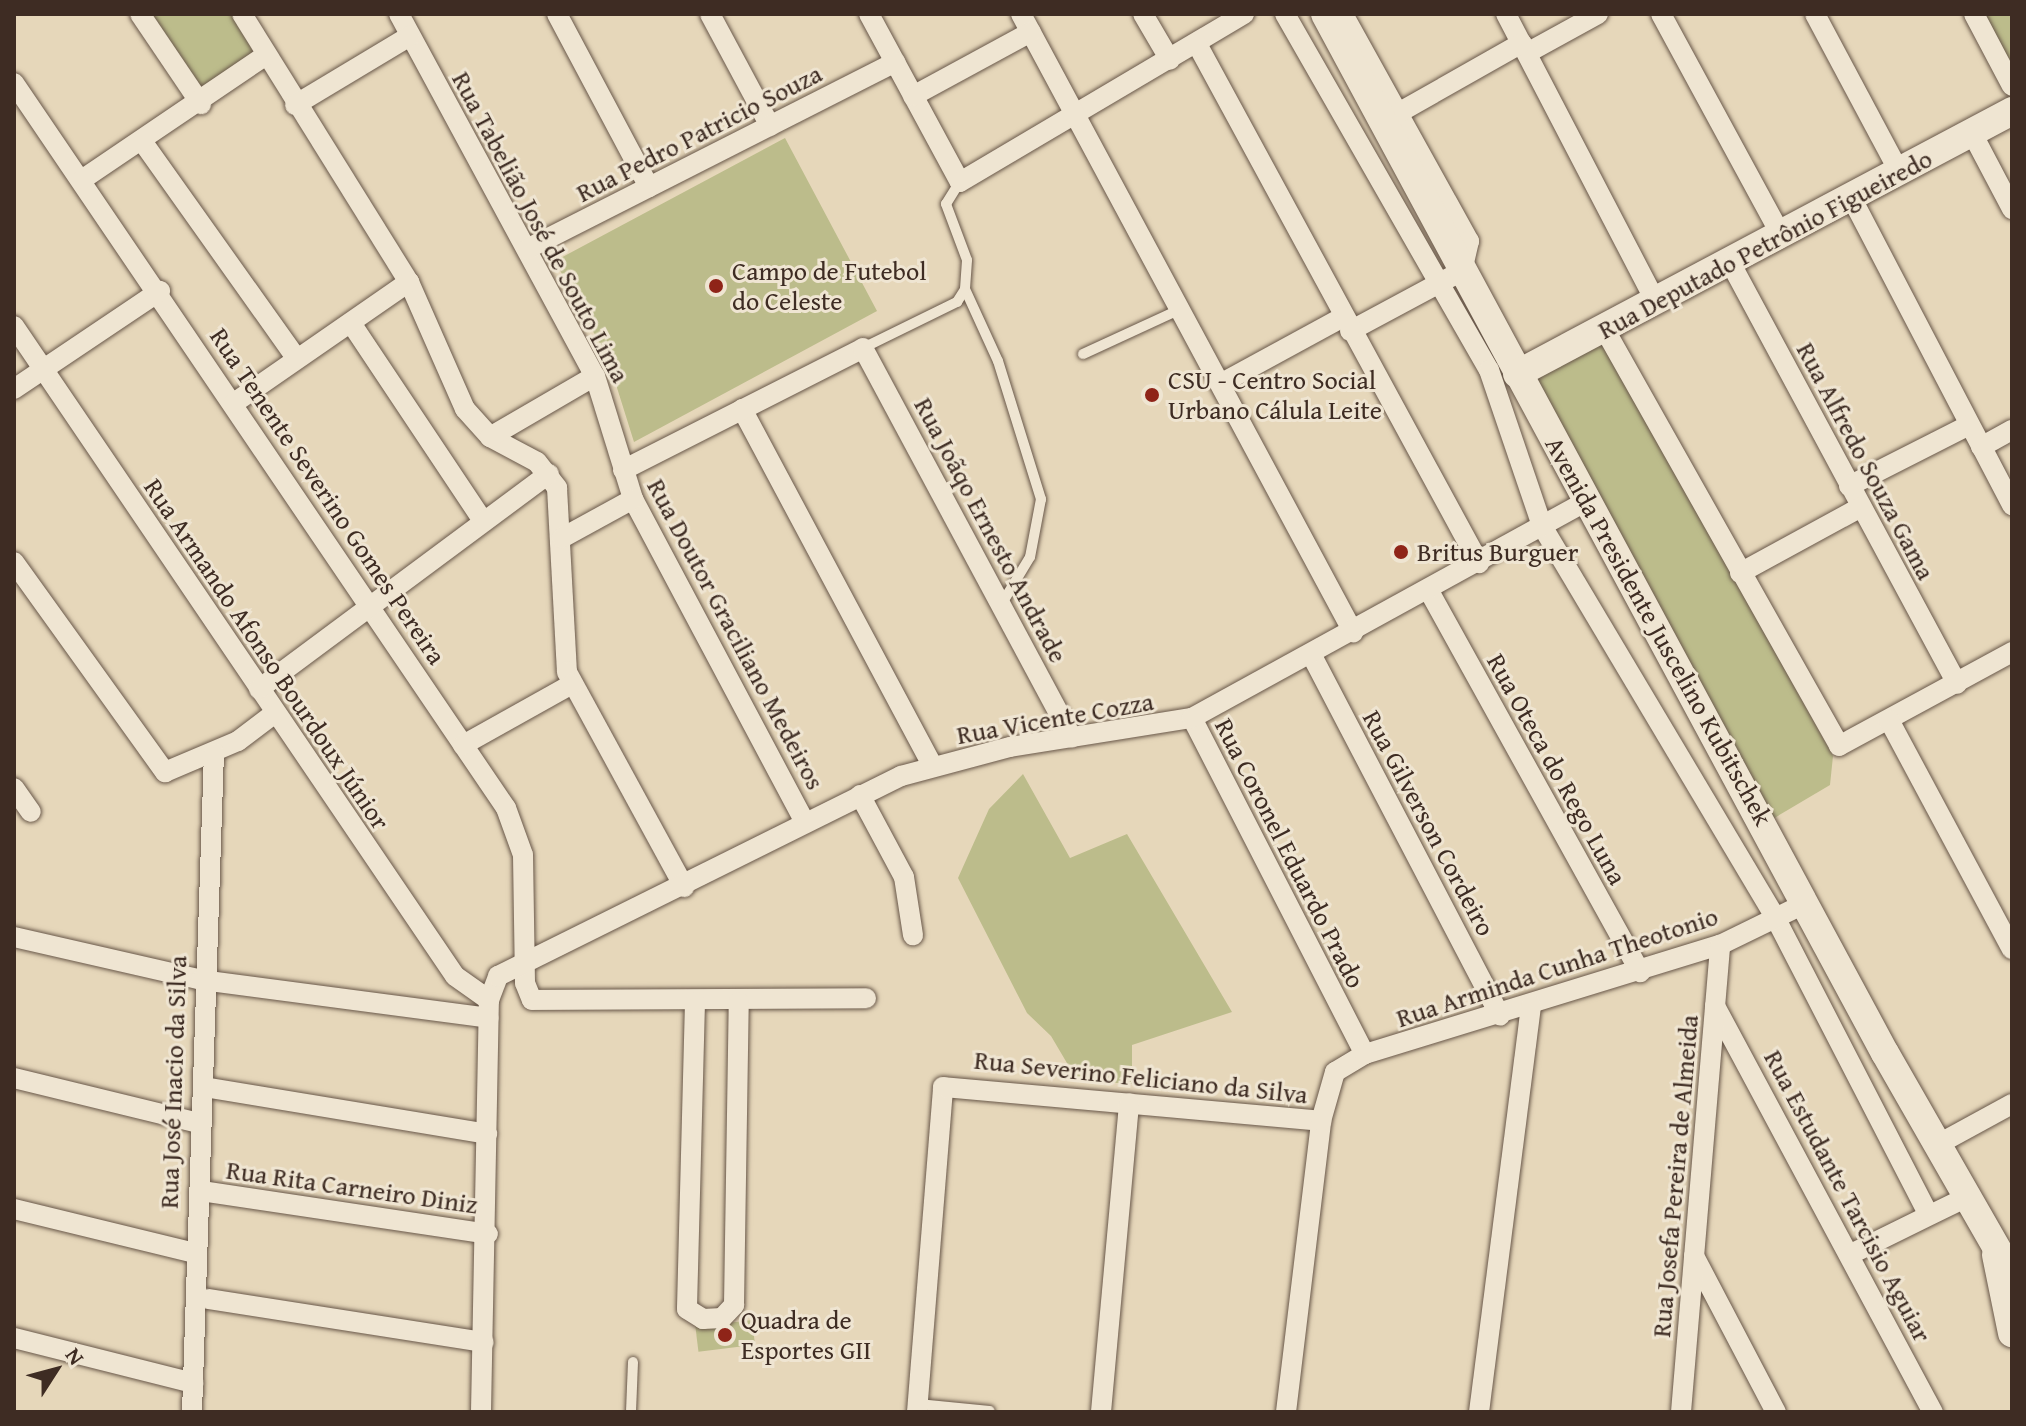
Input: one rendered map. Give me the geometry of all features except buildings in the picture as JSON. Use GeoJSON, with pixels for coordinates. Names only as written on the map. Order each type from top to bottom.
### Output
{"type":"FeatureCollection","features":[{"type":"Feature","properties":{"kind":"main road","name":"Avenida Presidente Juscelino Kubitschek"},"geometry":{"type":"LineString","coordinates":[[1336,17],[1408,146],[1450,276],[1517,374],[1590,499],[1935,1146],[2012,1275]]}},
{"type":"Feature","properties":{"kind":"main road","name":"Rua Deputado Petrônio Figueiredo"},"geometry":{"type":"LineString","coordinates":[[1517,374],[1605,330],[2012,111]]}},
{"type":"Feature","properties":{"kind":"main road"},"geometry":{"type":"LineString","coordinates":[[1994,1247],[2012,1333]]}},
{"type":"Feature","properties":{"kind":"street"},"geometry":{"type":"LineString","coordinates":[[140,14],[201,104]]}},
{"type":"Feature","properties":{"kind":"street"},"geometry":{"type":"LineString","coordinates":[[242,14],[295,105],[409,282],[450,382],[490,437],[549,474],[561,507],[564,656],[572,684],[684,887]]}},
{"type":"Feature","properties":{"kind":"street"},"geometry":{"type":"LineString","coordinates":[[557,14],[649,187]]}},
{"type":"Feature","properties":{"kind":"street"},"geometry":{"type":"LineString","coordinates":[[710,14],[770,126]]}},
{"type":"Feature","properties":{"kind":"street"},"geometry":{"type":"LineString","coordinates":[[869,14],[960,182],[1077,118],[1244,14]]}},
{"type":"Feature","properties":{"kind":"street"},"geometry":{"type":"LineString","coordinates":[[1143,14],[1170,60]]}},
{"type":"Feature","properties":{"kind":"street"},"geometry":{"type":"LineString","coordinates":[[1285,14],[1348,125],[1450,276],[1489,370],[1542,526],[1776,919],[1929,1215]]}},
{"type":"Feature","properties":{"kind":"street"},"geometry":{"type":"LineString","coordinates":[[1506,14],[1656,302]]}},
{"type":"Feature","properties":{"kind":"street"},"geometry":{"type":"LineString","coordinates":[[1348,125],[1389,111],[1598,14]]}},
{"type":"Feature","properties":{"kind":"street"},"geometry":{"type":"LineString","coordinates":[[1661,14],[1781,235]]}},
{"type":"Feature","properties":{"kind":"street"},"geometry":{"type":"LineString","coordinates":[[1815,14],[1899,171]]}},
{"type":"Feature","properties":{"kind":"street"},"geometry":{"type":"LineString","coordinates":[[1974,14],[2012,86]]}},
{"type":"Feature","properties":{"kind":"street"},"geometry":{"type":"LineString","coordinates":[[1302,44],[1336,17]]}},
{"type":"Feature","properties":{"kind":"street"},"geometry":{"type":"LineString","coordinates":[[295,105],[407,21]]}},
{"type":"Feature","properties":{"kind":"street","name":"Rua Tabelião José de Souto Lima"},"geometry":{"type":"LineString","coordinates":[[407,21],[595,376],[623,470]]}},
{"type":"Feature","properties":{"kind":"street"},"geometry":{"type":"LineString","coordinates":[[913,96],[1026,23],[1353,632]]}},
{"type":"Feature","properties":{"kind":"street"},"geometry":{"type":"LineString","coordinates":[[1197,44],[1479,563]]}},
{"type":"Feature","properties":{"kind":"street"},"geometry":{"type":"LineString","coordinates":[[83,179],[201,104],[265,56]]}},
{"type":"Feature","properties":{"kind":"street","name":"Rua Pedro Patricio Souza"},"geometry":{"type":"LineString","coordinates":[[527,249],[895,62]]}},
{"type":"Feature","properties":{"kind":"street","name":"Rua Tenente Severino Gomes Pereira"},"geometry":{"type":"LineString","coordinates":[[14,83],[160,291],[517,831],[527,994],[543,1005],[695,1002]]}},
{"type":"Feature","properties":{"kind":"street"},"geometry":{"type":"LineString","coordinates":[[1972,133],[2012,209]]}},
{"type":"Feature","properties":{"kind":"street"},"geometry":{"type":"LineString","coordinates":[[142,141],[297,359]]}},
{"type":"Feature","properties":{"kind":"street"},"geometry":{"type":"LineString","coordinates":[[1851,197],[2012,505]]}},
{"type":"Feature","properties":{"kind":"street","name":"Rua Alfredo Souza Gama"},"geometry":{"type":"LineString","coordinates":[[1730,262],[1957,684]]}},
{"type":"Feature","properties":{"kind":"street"},"geometry":{"type":"LineString","coordinates":[[1222,383],[1450,276]]}},
{"type":"Feature","properties":{"kind":"street"},"geometry":{"type":"LineString","coordinates":[[234,403],[409,282]]}},
{"type":"Feature","properties":{"kind":"street"},"geometry":{"type":"LineString","coordinates":[[14,389],[160,291]]}},
{"type":"Feature","properties":{"kind":"street"},"geometry":{"type":"LineString","coordinates":[[351,323],[483,521]]}},
{"type":"Feature","properties":{"kind":"street","name":"Rua Armando Afonso Bourdoux Júnior"},"geometry":{"type":"LineString","coordinates":[[14,326],[455,976],[489,1009]]}},
{"type":"Feature","properties":{"kind":"street"},"geometry":{"type":"LineString","coordinates":[[1605,330],[1839,746],[2010,659]]}},
{"type":"Feature","properties":{"kind":"street"},"geometry":{"type":"LineString","coordinates":[[623,470],[863,348]]}},
{"type":"Feature","properties":{"kind":"street","name":"Rua Joãqo Ernesto Andrade"},"geometry":{"type":"LineString","coordinates":[[863,348],[1072,737]]}},
{"type":"Feature","properties":{"kind":"street"},"geometry":{"type":"LineString","coordinates":[[490,437],[595,376]]}},
{"type":"Feature","properties":{"kind":"street"},"geometry":{"type":"LineString","coordinates":[[742,409],[933,766]]}},
{"type":"Feature","properties":{"kind":"street"},"geometry":{"type":"LineString","coordinates":[[1849,486],[1969,425]]}},
{"type":"Feature","properties":{"kind":"street"},"geometry":{"type":"LineString","coordinates":[[1981,447],[2012,430]]}},
{"type":"Feature","properties":{"kind":"street","name":"Rua Doutor Graciliano Medeiros"},"geometry":{"type":"LineString","coordinates":[[623,470],[633,499],[805,822]]}},
{"type":"Feature","properties":{"kind":"street"},"geometry":{"type":"LineString","coordinates":[[259,689],[549,474]]}},
{"type":"Feature","properties":{"kind":"street"},"geometry":{"type":"LineString","coordinates":[[562,538],[633,499]]}},
{"type":"Feature","properties":{"kind":"street","name":"Rua Vicente Cozza"},"geometry":{"type":"LineString","coordinates":[[489,1009],[498,976],[684,887],[860,795],[933,766],[1072,737],[1192,718],[1429,591],[1590,499]]}},
{"type":"Feature","properties":{"kind":"street"},"geometry":{"type":"LineString","coordinates":[[1740,573],[1861,507]]}},
{"type":"Feature","properties":{"kind":"street"},"geometry":{"type":"LineString","coordinates":[[14,562],[165,772],[214,753],[275,713]]}},
{"type":"Feature","properties":{"kind":"street","name":"Rua Oteca do Rego Luna"},"geometry":{"type":"LineString","coordinates":[[1429,591],[1640,972]]}},
{"type":"Feature","properties":{"kind":"street","name":"Rua Gilverson Cordeiro"},"geometry":{"type":"LineString","coordinates":[[1311,654],[1500,1016]]}},
{"type":"Feature","properties":{"kind":"street"},"geometry":{"type":"LineString","coordinates":[[463,745],[572,684]]}},
{"type":"Feature","properties":{"kind":"street","name":"Rua Coronel Eduardo Prado"},"geometry":{"type":"LineString","coordinates":[[1192,718],[1365,1054]]}},
{"type":"Feature","properties":{"kind":"street"},"geometry":{"type":"LineString","coordinates":[[1889,720],[2012,949]]}},
{"type":"Feature","properties":{"kind":"street","name":"Rua José Inacio da Silva"},"geometry":{"type":"LineString","coordinates":[[192,1412],[201,980],[214,753]]}},
{"type":"Feature","properties":{"kind":"street"},"geometry":{"type":"LineString","coordinates":[[14,788],[22,812]]}},
{"type":"Feature","properties":{"kind":"street"},"geometry":{"type":"LineString","coordinates":[[860,795],[904,877],[913,935]]}},
{"type":"Feature","properties":{"kind":"street","name":"Rua Arminda Cunha Theotonio"},"geometry":{"type":"LineString","coordinates":[[1365,1054],[1500,1016],[1720,945],[1806,903]]}},
{"type":"Feature","properties":{"kind":"street"},"geometry":{"type":"LineString","coordinates":[[14,937],[201,980],[489,1009]]}},
{"type":"Feature","properties":{"kind":"street","name":"Rua Josefa Pereira de Almeida"},"geometry":{"type":"LineString","coordinates":[[1681,1412],[1720,945]]}},
{"type":"Feature","properties":{"kind":"street"},"geometry":{"type":"LineString","coordinates":[[739,1002],[734,1305],[722,1318],[703,1319],[687,1309],[695,1002],[866,998]]}},
{"type":"Feature","properties":{"kind":"street"},"geometry":{"type":"LineString","coordinates":[[1479,1412],[1531,1005]]}},
{"type":"Feature","properties":{"kind":"street","name":"Rua Estudante Tarcisio Aguiar"},"geometry":{"type":"LineString","coordinates":[[1715,1006],[1851,1254],[1933,1412]]}},
{"type":"Feature","properties":{"kind":"street","name":"Rua Rita Carneiro Diniz"},"geometry":{"type":"LineString","coordinates":[[481,1412],[488,1234],[489,1009]]}},
{"type":"Feature","properties":{"kind":"street"},"geometry":{"type":"LineString","coordinates":[[1853,1067],[1885,1053]]}},
{"type":"Feature","properties":{"kind":"street"},"geometry":{"type":"LineString","coordinates":[[1286,1412],[1321,1121],[1335,1072],[1365,1054]]}},
{"type":"Feature","properties":{"kind":"street"},"geometry":{"type":"LineString","coordinates":[[14,1078],[199,1123]]}},
{"type":"Feature","properties":{"kind":"street","name":"Rua Severino Feliciano da Silva"},"geometry":{"type":"LineString","coordinates":[[918,1408],[938,1102],[943,1087],[954,1084],[1321,1121]]}},
{"type":"Feature","properties":{"kind":"street"},"geometry":{"type":"LineString","coordinates":[[210,1088],[487,1134]]}},
{"type":"Feature","properties":{"kind":"street"},"geometry":{"type":"LineString","coordinates":[[1101,1412],[1129,1103]]}},
{"type":"Feature","properties":{"kind":"street"},"geometry":{"type":"LineString","coordinates":[[1935,1146],[2012,1104]]}},
{"type":"Feature","properties":{"kind":"street","name":"Rua Rita Carneiro Diniz"},"geometry":{"type":"LineString","coordinates":[[208,1192],[488,1234]]}},
{"type":"Feature","properties":{"kind":"street"},"geometry":{"type":"LineString","coordinates":[[1851,1254],[1965,1198]]}},
{"type":"Feature","properties":{"kind":"street"},"geometry":{"type":"LineString","coordinates":[[14,1209],[194,1253]]}},
{"type":"Feature","properties":{"kind":"street"},"geometry":{"type":"LineString","coordinates":[[1694,1256],[1776,1412]]}},
{"type":"Feature","properties":{"kind":"street"},"geometry":{"type":"LineString","coordinates":[[208,1299],[484,1342]]}},
{"type":"Feature","properties":{"kind":"street"},"geometry":{"type":"LineString","coordinates":[[14,1338],[193,1383]]}},
{"type":"Feature","properties":{"kind":"lane"},"geometry":{"type":"LineString","coordinates":[[863,348],[957,302],[965,289],[967,260],[946,204],[960,182]]}},
{"type":"Feature","properties":{"kind":"lane"},"geometry":{"type":"LineString","coordinates":[[965,289],[998,361],[1041,499],[1030,557],[1001,605]]}},
{"type":"Feature","properties":{"kind":"lane"},"geometry":{"type":"LineString","coordinates":[[1083,354],[1181,309]]}},
{"type":"Feature","properties":{"kind":"lane"},"geometry":{"type":"LineString","coordinates":[[631,1412],[633,1362]]}},
{"type":"Feature","properties":{"kind":"lane"},"geometry":{"type":"LineString","coordinates":[[918,1408],[990,1411]]}},
{"type":"Feature","properties":{"kind":"green space"},"geometry":{"type":"Polygon","coordinates":[[[149,14],[233,14],[253,52],[201,89],[149,14]]]}},
{"type":"Feature","properties":{"kind":"green space"},"geometry":{"type":"Polygon","coordinates":[[[1982,14],[2012,14],[2012,71],[1982,14]]]}},
{"type":"Feature","properties":{"kind":"green space","name":"Campo de Futebol do Celeste"},"geometry":{"type":"Polygon","coordinates":[[[785,138],[877,311],[634,442],[608,359],[555,261],[785,138]]]}},
{"type":"Feature","properties":{"kind":"green space"},"geometry":{"type":"Polygon","coordinates":[[[1600,338],[1833,756],[1830,785],[1771,820],[1533,377],[1600,338]]]}},
{"type":"Feature","properties":{"kind":"green space"},"geometry":{"type":"Polygon","coordinates":[[[1023,774],[1070,858],[1127,834],[1232,1012],[1132,1045],[1132,1084],[1077,1080],[1051,1036],[1027,1013],[958,878],[989,809],[1023,774]]]}},
{"type":"Feature","properties":{"kind":"green space","name":"Quadra de Esportes GII"},"geometry":{"type":"Polygon","coordinates":[[[752,1320],[755,1345],[698,1352],[695,1327],[752,1320]]]}},
{"type":"Feature","properties":{"kind":"place","name":"Campo de Futebol do Celeste"},"geometry":{"type":"Point","coordinates":[716,286]}},
{"type":"Feature","properties":{"kind":"place","name":"CSU - Centro Social Urbano Cálula Leite"},"geometry":{"type":"Point","coordinates":[1152,395]}},
{"type":"Feature","properties":{"kind":"place","name":"Britus Burguer"},"geometry":{"type":"Point","coordinates":[1401,552]}},
{"type":"Feature","properties":{"kind":"place","name":"Quadra de Esportes GII"},"geometry":{"type":"Point","coordinates":[725,1335]}}]}
